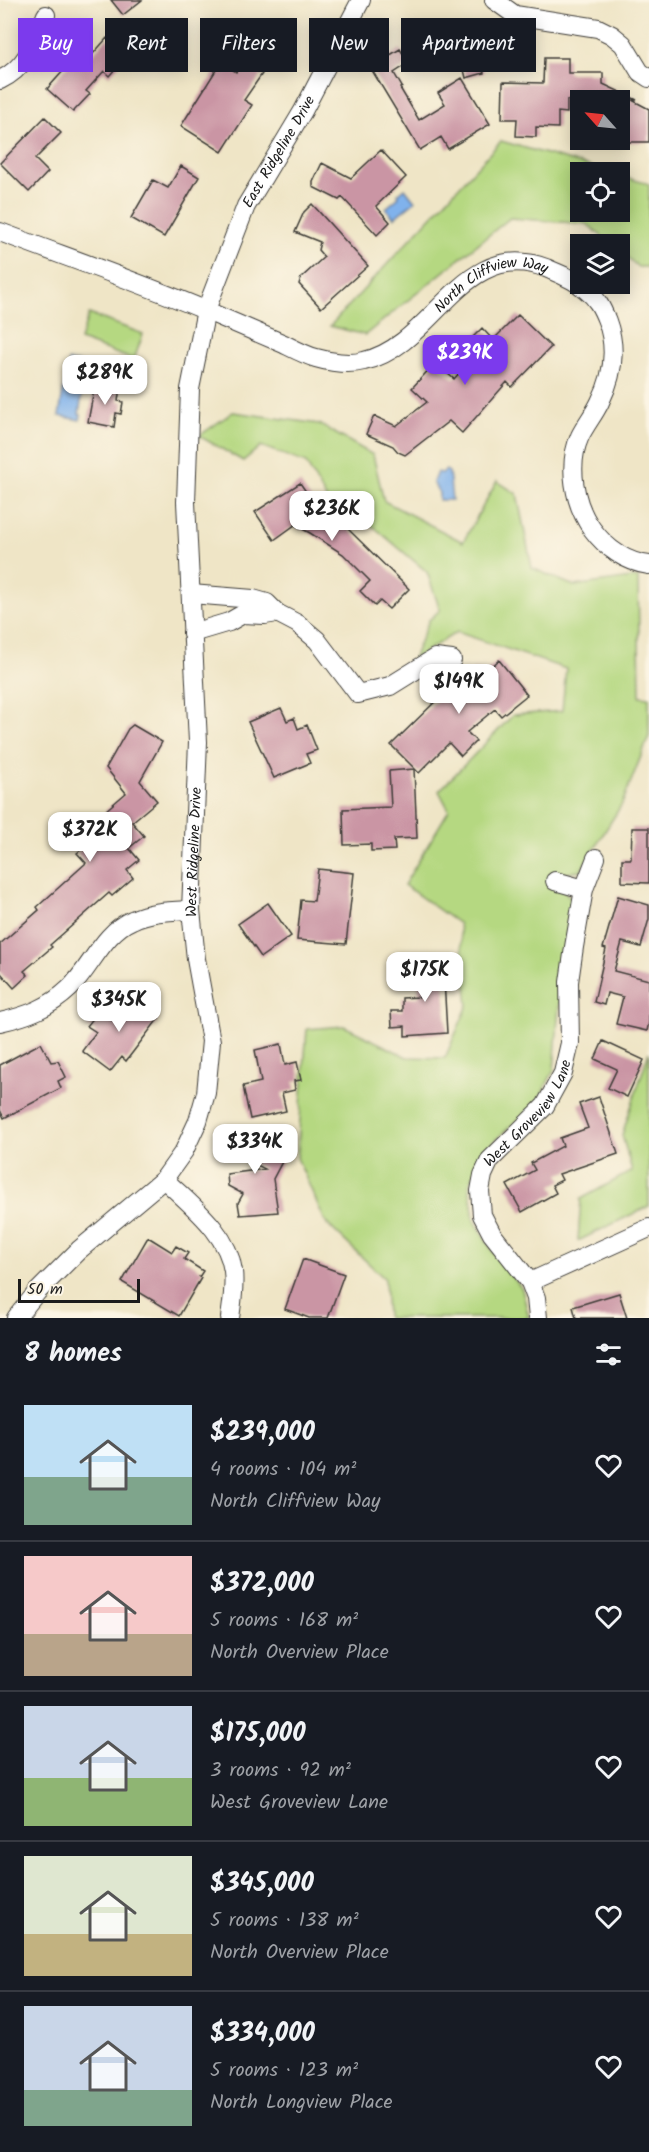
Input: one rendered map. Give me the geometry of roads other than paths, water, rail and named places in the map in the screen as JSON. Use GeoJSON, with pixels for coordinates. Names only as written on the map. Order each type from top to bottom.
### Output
{"type":"FeatureCollection","features":[{"type":"Feature","properties":{"kind":"street","name":"East Ridgeline Drive"},"geometry":{"type":"LineString","coordinates":[[206,310],[246,206],[303,111],[362,0]]}},
{"type":"Feature","properties":{"kind":"street"},"geometry":{"type":"LineString","coordinates":[[494,0],[515,15],[598,28],[612,35],[623,44],[640,72],[649,78]]}},
{"type":"Feature","properties":{"kind":"street"},"geometry":{"type":"LineString","coordinates":[[0,80],[20,67],[31,51],[46,15]]}},
{"type":"Feature","properties":{"kind":"street","name":"North Cliffview Way"},"geometry":{"type":"LineString","coordinates":[[0,232],[206,310],[316,358],[340,362],[364,362],[391,351],[411,338],[461,285],[480,272],[509,262],[535,264],[563,275],[585,288],[600,303],[609,326],[613,348],[611,374],[601,401],[580,436],[574,457],[574,484],[581,508],[600,540],[628,559],[649,565]]}},
{"type":"Feature","properties":{"kind":"street","name":"West Ridgeline Drive"},"geometry":{"type":"LineString","coordinates":[[16,1318],[37,1292],[79,1250],[164,1179],[184,1151],[198,1121],[206,1093],[211,1041],[196,959],[191,910],[198,742],[186,501],[190,389],[206,310]]}},
{"type":"Feature","properties":{"kind":"street"},"geometry":{"type":"LineString","coordinates":[[191,594],[253,599],[267,603],[277,613],[298,624],[317,640],[358,694],[390,686],[435,658],[452,660]]}},
{"type":"Feature","properties":{"kind":"street"},"geometry":{"type":"LineString","coordinates":[[234,598],[234,618]]}},
{"type":"Feature","properties":{"kind":"street"},"geometry":{"type":"LineString","coordinates":[[192,633],[229,622],[243,614],[277,613]]}},
{"type":"Feature","properties":{"kind":"street","name":"West Groveview Lane"},"geometry":{"type":"LineString","coordinates":[[538,1318],[536,1298],[530,1282],[492,1234],[482,1215],[480,1191],[483,1175],[490,1160],[545,1106],[562,1073],[570,1043],[568,982],[584,889],[596,858]]}},
{"type":"Feature","properties":{"kind":"street"},"geometry":{"type":"LineString","coordinates":[[555,881],[584,889]]}},
{"type":"Feature","properties":{"kind":"street"},"geometry":{"type":"LineString","coordinates":[[0,1022],[30,1015],[54,1001],[70,987],[111,936],[130,921],[152,912],[191,910]]}},
{"type":"Feature","properties":{"kind":"street"},"geometry":{"type":"LineString","coordinates":[[164,1179],[209,1225],[227,1250],[233,1271],[230,1318]]}},
{"type":"Feature","properties":{"kind":"street"},"geometry":{"type":"LineString","coordinates":[[530,1282],[649,1228]]}},
{"type":"Feature","properties":{"kind":"water"},"geometry":{"type":"Polygon","coordinates":[[[405,188],[415,201],[394,218],[386,208],[399,197],[398,194],[405,188]]]}},
{"type":"Feature","properties":{"kind":"water"},"geometry":{"type":"Polygon","coordinates":[[[68,361],[89,364],[86,369],[80,420],[59,416],[68,361]]]}},
{"type":"Feature","properties":{"kind":"water"},"geometry":{"type":"Polygon","coordinates":[[[446,470],[449,472],[452,500],[439,500],[439,493],[433,482],[437,472],[442,473],[446,470]]]}}]}
